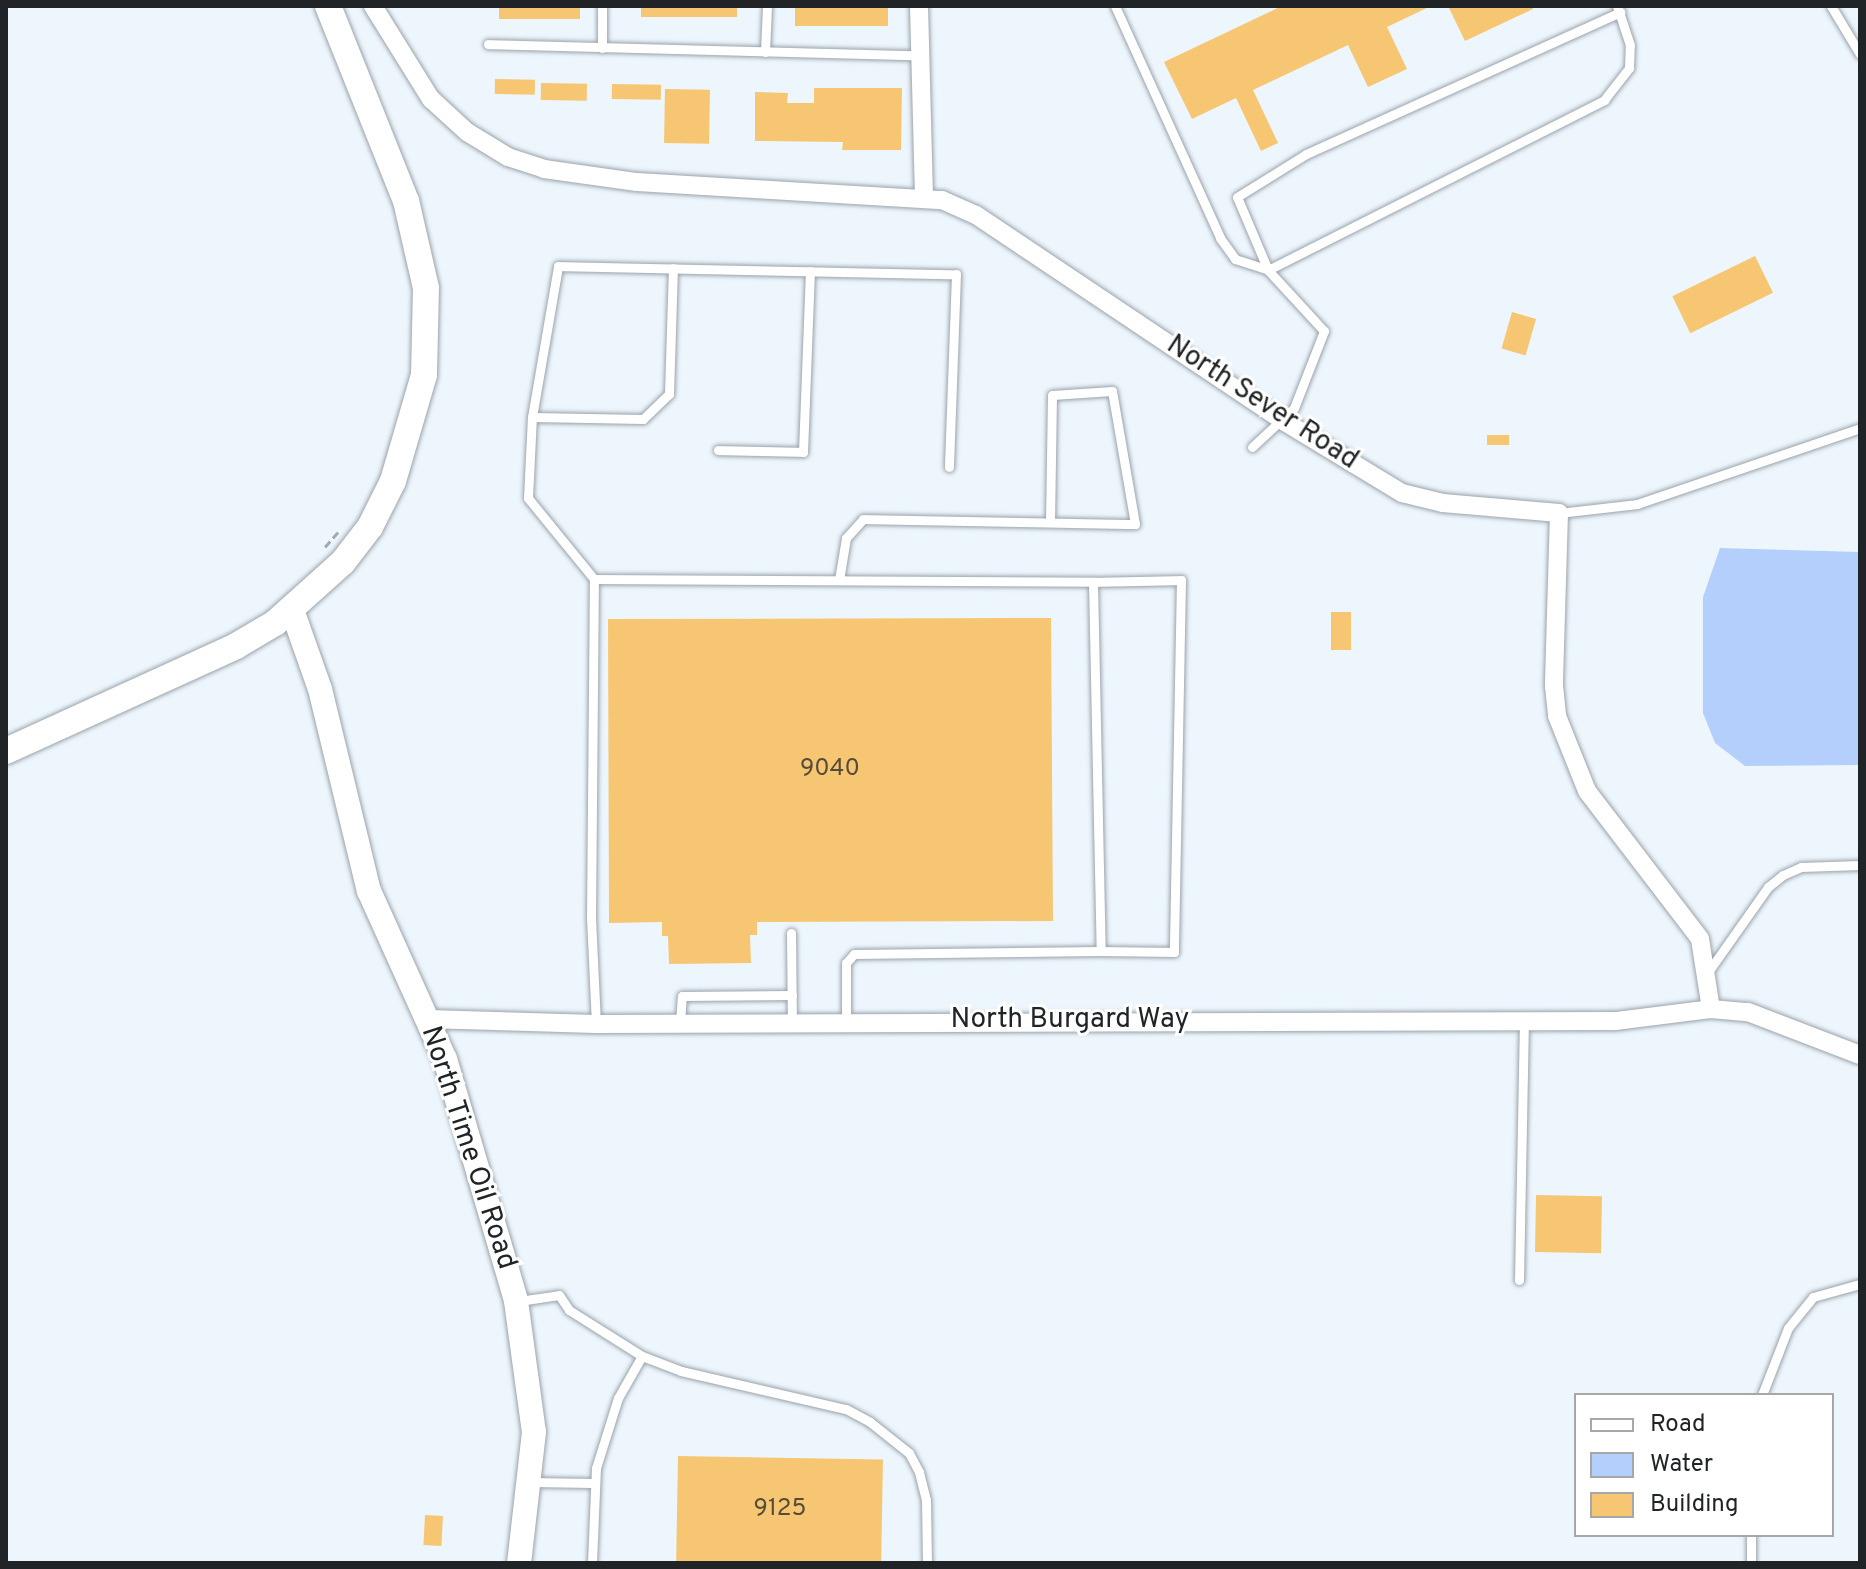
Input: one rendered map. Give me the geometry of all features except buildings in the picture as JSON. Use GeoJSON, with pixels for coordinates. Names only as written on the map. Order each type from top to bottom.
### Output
{"type":"FeatureCollection","features":[{"type":"Feature","properties":{"kind":"main road"},"geometry":{"type":"LineString","coordinates":[[6,751],[236,646],[292,610],[343,562],[383,504],[413,426],[428,335],[426,288],[412,221],[328,6]]}},
{"type":"Feature","properties":{"kind":"street","name":"North Sever Road"},"geometry":{"type":"LineString","coordinates":[[373,6],[431,99],[467,132],[520,161],[637,182],[924,195],[976,215],[1285,422],[1420,499],[1559,513]]}},
{"type":"Feature","properties":{"kind":"street"},"geometry":{"type":"LineString","coordinates":[[919,6],[924,195]]}},
{"type":"Feature","properties":{"kind":"street"},"geometry":{"type":"LineString","coordinates":[[1559,513],[1554,686],[1570,756],[1604,819],[1700,939],[1708,972],[1711,1009],[1748,1012],[1860,1055]]}},
{"type":"Feature","properties":{"kind":"street","name":"North Time Oil Road"},"geometry":{"type":"LineString","coordinates":[[292,610],[320,689],[369,891],[428,1019],[457,1095],[516,1301],[531,1393],[531,1482],[519,1563]]}},
{"type":"Feature","properties":{"kind":"street","name":"North Burgard Way"},"geometry":{"type":"LineString","coordinates":[[428,1019],[596,1024],[1524,1020],[1646,1019],[1711,1009]]}},
{"type":"Feature","properties":{"kind":"lane"},"geometry":{"type":"LineString","coordinates":[[602,6],[602,48]]}},
{"type":"Feature","properties":{"kind":"lane"},"geometry":{"type":"LineString","coordinates":[[765,52],[767,6]]}},
{"type":"Feature","properties":{"kind":"lane"},"geometry":{"type":"LineString","coordinates":[[1831,6],[1860,54]]}},
{"type":"Feature","properties":{"kind":"lane"},"geometry":{"type":"LineString","coordinates":[[1118,7],[1220,238],[1235,259],[1268,270],[1604,100],[1629,68],[1630,45],[1618,9],[1306,154],[1237,197],[1268,270],[1324,331],[1311,375],[1285,422],[1252,447]]}},
{"type":"Feature","properties":{"kind":"lane"},"geometry":{"type":"LineString","coordinates":[[488,44],[919,55]]}},
{"type":"Feature","properties":{"kind":"lane"},"geometry":{"type":"LineString","coordinates":[[596,1024],[591,917],[594,579],[528,498],[532,417],[558,266],[956,274],[949,467]]}},
{"type":"Feature","properties":{"kind":"lane"},"geometry":{"type":"LineString","coordinates":[[532,417],[643,419],[669,394],[673,268]]}},
{"type":"Feature","properties":{"kind":"lane"},"geometry":{"type":"LineString","coordinates":[[718,450],[803,452],[810,271]]}},
{"type":"Feature","properties":{"kind":"lane"},"geometry":{"type":"LineString","coordinates":[[839,580],[846,538],[863,519],[1135,524],[1112,391],[1052,395],[1050,522]]}},
{"type":"Feature","properties":{"kind":"lane"},"geometry":{"type":"LineString","coordinates":[[1559,513],[1637,504],[1860,428]]}},
{"type":"Feature","properties":{"kind":"lane"},"geometry":{"type":"LineString","coordinates":[[594,579],[1181,580],[1174,952],[854,954],[846,963],[846,1021]]}},
{"type":"Feature","properties":{"kind":"lane"},"geometry":{"type":"LineString","coordinates":[[1093,582],[1101,951]]}},
{"type":"Feature","properties":{"kind":"lane"},"geometry":{"type":"LineString","coordinates":[[1708,972],[1768,887],[1783,875],[1801,867],[1860,865]]}},
{"type":"Feature","properties":{"kind":"lane"},"geometry":{"type":"LineString","coordinates":[[791,933],[792,1022]]}},
{"type":"Feature","properties":{"kind":"lane"},"geometry":{"type":"LineString","coordinates":[[680,1023],[682,996],[792,995]]}},
{"type":"Feature","properties":{"kind":"lane"},"geometry":{"type":"LineString","coordinates":[[1519,1280],[1524,1020]]}},
{"type":"Feature","properties":{"kind":"lane"},"geometry":{"type":"LineString","coordinates":[[1763,1393],[1788,1328],[1813,1297],[1860,1284]]}},
{"type":"Feature","properties":{"kind":"lane"},"geometry":{"type":"LineString","coordinates":[[516,1301],[559,1295],[581,1318],[642,1356],[681,1371],[846,1409],[892,1437],[919,1472],[926,1500],[927,1563]]}},
{"type":"Feature","properties":{"kind":"lane"},"geometry":{"type":"LineString","coordinates":[[592,1563],[593,1483],[606,1430],[642,1356]]}},
{"type":"Feature","properties":{"kind":"lane"},"geometry":{"type":"LineString","coordinates":[[531,1482],[593,1483]]}},
{"type":"Feature","properties":{"kind":"lane"},"geometry":{"type":"LineString","coordinates":[[1751,1537],[1751,1563]]}},
{"type":"Feature","properties":{"kind":"path"},"geometry":{"type":"LineString","coordinates":[[324,550],[344,525]]}},
{"type":"Feature","properties":{"kind":"water"},"geometry":{"type":"Polygon","coordinates":[[[1720,548],[1860,552],[1860,765],[1745,766],[1715,743],[1703,713],[1703,597],[1720,548]]]}}]}
